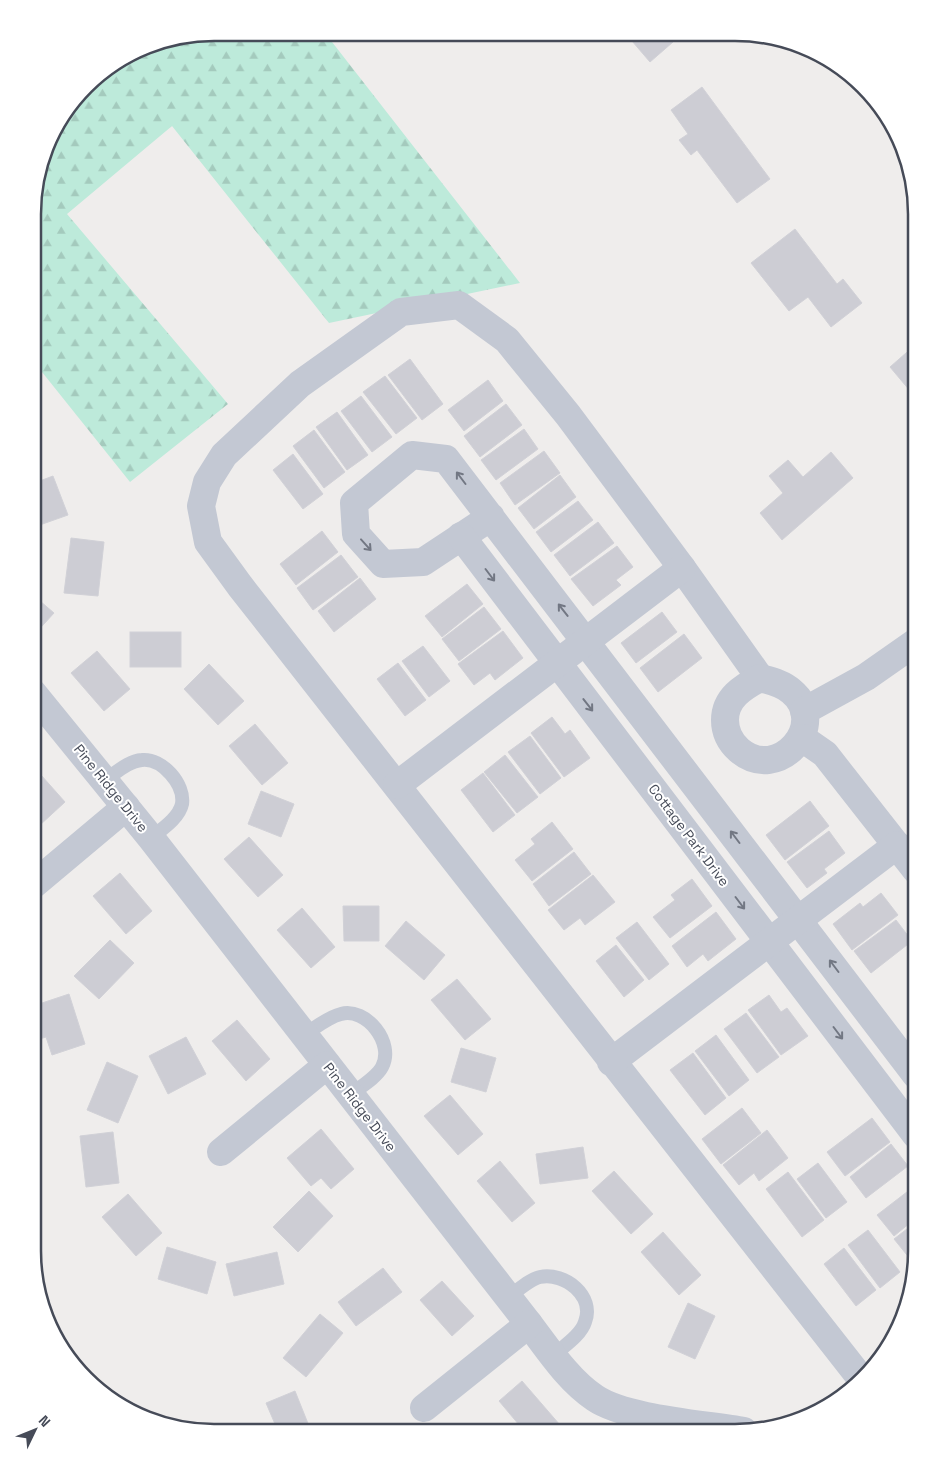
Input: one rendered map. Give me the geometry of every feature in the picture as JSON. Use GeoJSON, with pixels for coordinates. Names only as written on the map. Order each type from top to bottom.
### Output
{"type":"FeatureCollection","features":[{"type":"Feature","properties":{"kind":"street"},"geometry":{"type":"LineString","coordinates":[[760,678],[743,687],[734,696],[728,706],[725,719],[727,733],[733,745],[744,754],[756,760],[770,760],[783,757],[794,749],[802,738],[805,725],[804,711],[799,699],[791,690],[780,683],[760,678],[682,568],[568,415],[507,340],[459,306],[401,312],[300,384],[224,455],[207,482],[201,506],[208,542],[240,586],[611,1062],[857,1373]]}},
{"type":"Feature","properties":{"kind":"street"},"geometry":{"type":"LineString","coordinates":[[491,517],[423,562],[384,564],[356,534],[354,503],[412,455],[446,459],[491,517],[586,640],[907,1062]]}},
{"type":"Feature","properties":{"kind":"street","name":"Cottage Park Drive"},"geometry":{"type":"LineString","coordinates":[[461,536],[555,663],[661,798],[907,1123]]}},
{"type":"Feature","properties":{"kind":"street"},"geometry":{"type":"LineString","coordinates":[[397,785],[682,568]]}},
{"type":"Feature","properties":{"kind":"street"},"geometry":{"type":"LineString","coordinates":[[804,711],[866,677],[908,648]]}},
{"type":"Feature","properties":{"kind":"street","name":"Pine Ridge Drive"},"geometry":{"type":"LineString","coordinates":[[41,703],[152,838],[554,1355],[595,1398],[621,1411],[701,1424]]}},
{"type":"Feature","properties":{"kind":"street"},"geometry":{"type":"LineString","coordinates":[[802,738],[825,754],[907,859]]}},
{"type":"Feature","properties":{"kind":"street"},"geometry":{"type":"LineString","coordinates":[[41,878],[126,807]]}},
{"type":"Feature","properties":{"kind":"street"},"geometry":{"type":"LineString","coordinates":[[611,1062],[897,845]]}},
{"type":"Feature","properties":{"kind":"street"},"geometry":{"type":"LineString","coordinates":[[221,1152],[327,1065]]}},
{"type":"Feature","properties":{"kind":"street"},"geometry":{"type":"LineString","coordinates":[[424,1408],[529,1324]]}},
{"type":"Feature","properties":{"kind":"lane"},"geometry":{"type":"LineString","coordinates":[[104,780],[128,764],[142,760],[155,762],[177,781],[182,804],[178,814],[152,838]]}},
{"type":"Feature","properties":{"kind":"lane"},"geometry":{"type":"LineString","coordinates":[[304,1035],[342,1013],[354,1013],[376,1029],[384,1043],[385,1056],[382,1067],[350,1095]]}},
{"type":"Feature","properties":{"kind":"lane"},"geometry":{"type":"LineString","coordinates":[[508,1298],[538,1277],[564,1278],[576,1288],[584,1300],[587,1313],[585,1323],[554,1355]]}},
{"type":"Feature","properties":{"kind":"green space"},"geometry":{"type":"Polygon","coordinates":[[[203,42],[332,42],[520,283],[329,323],[172,126],[67,214],[228,404],[130,482],[41,371],[41,215],[47,170],[54,148],[64,128],[77,109],[100,84],[128,64],[159,50],[203,42]]]}},
{"type":"Feature","properties":{"kind":"building"},"geometry":{"type":"Polygon","coordinates":[[[632,41],[672,41],[673,42],[650,62],[632,41]]]}},
{"type":"Feature","properties":{"kind":"building"},"geometry":{"type":"Polygon","coordinates":[[[702,87],[770,179],[737,203],[697,150],[691,155],[679,140],[688,134],[671,110],[702,87]]]}},
{"type":"Feature","properties":{"kind":"building"},"geometry":{"type":"Polygon","coordinates":[[[795,229],[837,284],[843,279],[862,303],[831,327],[808,297],[789,311],[751,263],[795,229]]]}},
{"type":"Feature","properties":{"kind":"building"},"geometry":{"type":"Polygon","coordinates":[[[908,351],[908,388],[890,367],[908,351]]]}},
{"type":"Feature","properties":{"kind":"building"},"geometry":{"type":"Polygon","coordinates":[[[410,359],[443,404],[422,420],[388,375],[410,359]]]}},
{"type":"Feature","properties":{"kind":"building"},"geometry":{"type":"Polygon","coordinates":[[[385,376],[417,418],[396,434],[363,392],[385,376]]]}},
{"type":"Feature","properties":{"kind":"building"},"geometry":{"type":"Polygon","coordinates":[[[488,380],[503,401],[464,431],[448,410],[488,380]]]}},
{"type":"Feature","properties":{"kind":"building"},"geometry":{"type":"Polygon","coordinates":[[[361,396],[392,437],[372,452],[341,411],[361,396]]]}},
{"type":"Feature","properties":{"kind":"building"},"geometry":{"type":"Polygon","coordinates":[[[506,404],[522,425],[480,457],[464,436],[506,404]]]}},
{"type":"Feature","properties":{"kind":"building"},"geometry":{"type":"Polygon","coordinates":[[[337,412],[368,455],[347,470],[316,427],[337,412]]]}},
{"type":"Feature","properties":{"kind":"building"},"geometry":{"type":"Polygon","coordinates":[[[524,429],[538,449],[496,480],[481,460],[524,429]]]}},
{"type":"Feature","properties":{"kind":"building"},"geometry":{"type":"Polygon","coordinates":[[[314,430],[345,472],[324,488],[293,446],[314,430]]]}},
{"type":"Feature","properties":{"kind":"building"},"geometry":{"type":"Polygon","coordinates":[[[544,451],[560,473],[515,505],[500,483],[544,451]]]}},
{"type":"Feature","properties":{"kind":"building"},"geometry":{"type":"Polygon","coordinates":[[[831,452],[853,478],[782,540],[760,513],[783,493],[769,476],[788,460],[803,477],[831,452]]]}},
{"type":"Feature","properties":{"kind":"building"},"geometry":{"type":"Polygon","coordinates":[[[293,454],[323,494],[303,509],[273,470],[293,454]]]}},
{"type":"Feature","properties":{"kind":"building"},"geometry":{"type":"Polygon","coordinates":[[[560,475],[576,497],[534,529],[518,508],[560,475]]]}},
{"type":"Feature","properties":{"kind":"building"},"geometry":{"type":"Polygon","coordinates":[[[53,476],[68,515],[41,525],[41,480],[53,476]]]}},
{"type":"Feature","properties":{"kind":"building"},"geometry":{"type":"Polygon","coordinates":[[[578,501],[593,520],[551,552],[536,532],[578,501]]]}},
{"type":"Feature","properties":{"kind":"building"},"geometry":{"type":"Polygon","coordinates":[[[598,522],[614,543],[570,576],[554,555],[598,522]]]}},
{"type":"Feature","properties":{"kind":"building"},"geometry":{"type":"Polygon","coordinates":[[[322,531],[338,552],[296,585],[280,564],[322,531]]]}},
{"type":"Feature","properties":{"kind":"building"},"geometry":{"type":"Polygon","coordinates":[[[71,538],[104,542],[98,596],[64,593],[71,538]]]}},
{"type":"Feature","properties":{"kind":"building"},"geometry":{"type":"Polygon","coordinates":[[[617,546],[633,567],[616,580],[621,585],[593,606],[571,579],[617,546]]]}},
{"type":"Feature","properties":{"kind":"building"},"geometry":{"type":"Polygon","coordinates":[[[341,555],[358,577],[313,610],[297,588],[341,555]]]}},
{"type":"Feature","properties":{"kind":"building"},"geometry":{"type":"Polygon","coordinates":[[[360,578],[376,599],[334,632],[318,611],[360,578]]]}},
{"type":"Feature","properties":{"kind":"building"},"geometry":{"type":"Polygon","coordinates":[[[467,584],[483,604],[442,637],[425,616],[467,584]]]}},
{"type":"Feature","properties":{"kind":"building"},"geometry":{"type":"Polygon","coordinates":[[[41,602],[54,613],[41,627],[41,602]]]}},
{"type":"Feature","properties":{"kind":"building"},"geometry":{"type":"Polygon","coordinates":[[[484,607],[501,629],[459,661],[442,639],[484,607]]]}},
{"type":"Feature","properties":{"kind":"building"},"geometry":{"type":"Polygon","coordinates":[[[662,612],[677,632],[636,663],[621,643],[662,612]]]}},
{"type":"Feature","properties":{"kind":"building"},"geometry":{"type":"Polygon","coordinates":[[[503,631],[523,658],[495,680],[490,673],[474,685],[458,664],[503,631]]]}},
{"type":"Feature","properties":{"kind":"building"},"geometry":{"type":"Polygon","coordinates":[[[130,632],[181,632],[181,667],[130,667],[130,632]]]}},
{"type":"Feature","properties":{"kind":"building"},"geometry":{"type":"Polygon","coordinates":[[[684,634],[702,658],[658,692],[640,668],[684,634]]]}},
{"type":"Feature","properties":{"kind":"building"},"geometry":{"type":"Polygon","coordinates":[[[423,646],[450,681],[429,697],[402,661],[423,646]]]}},
{"type":"Feature","properties":{"kind":"building"},"geometry":{"type":"Polygon","coordinates":[[[97,651],[130,689],[104,711],[71,673],[97,651]]]}},
{"type":"Feature","properties":{"kind":"building"},"geometry":{"type":"Polygon","coordinates":[[[398,663],[426,700],[405,716],[377,679],[398,663]]]}},
{"type":"Feature","properties":{"kind":"building"},"geometry":{"type":"Polygon","coordinates":[[[209,664],[244,701],[218,725],[184,689],[209,664]]]}},
{"type":"Feature","properties":{"kind":"building"},"geometry":{"type":"Polygon","coordinates":[[[552,717],[565,734],[570,730],[590,758],[564,777],[531,733],[552,717]]]}},
{"type":"Feature","properties":{"kind":"building"},"geometry":{"type":"Polygon","coordinates":[[[255,724],[288,763],[262,785],[229,746],[255,724]]]}},
{"type":"Feature","properties":{"kind":"building"},"geometry":{"type":"Polygon","coordinates":[[[530,736],[561,778],[540,794],[508,752],[530,736]]]}},
{"type":"Feature","properties":{"kind":"building"},"geometry":{"type":"Polygon","coordinates":[[[505,755],[538,797],[517,813],[484,772],[505,755]]]}},
{"type":"Feature","properties":{"kind":"building"},"geometry":{"type":"Polygon","coordinates":[[[483,773],[515,815],[493,832],[461,790],[483,773]]]}},
{"type":"Feature","properties":{"kind":"building"},"geometry":{"type":"Polygon","coordinates":[[[41,775],[65,802],[41,824],[41,775]]]}},
{"type":"Feature","properties":{"kind":"building"},"geometry":{"type":"Polygon","coordinates":[[[261,791],[294,804],[281,837],[248,824],[261,791]]]}},
{"type":"Feature","properties":{"kind":"building"},"geometry":{"type":"Polygon","coordinates":[[[810,801],[829,826],[785,860],[766,835],[810,801]]]}},
{"type":"Feature","properties":{"kind":"building"},"geometry":{"type":"Polygon","coordinates":[[[552,822],[573,849],[532,881],[515,860],[535,844],[531,839],[552,822]]]}},
{"type":"Feature","properties":{"kind":"building"},"geometry":{"type":"Polygon","coordinates":[[[829,831],[845,853],[824,869],[827,873],[807,888],[787,862],[829,831]]]}},
{"type":"Feature","properties":{"kind":"building"},"geometry":{"type":"Polygon","coordinates":[[[249,837],[283,875],[258,897],[224,859],[249,837]]]}},
{"type":"Feature","properties":{"kind":"building"},"geometry":{"type":"Polygon","coordinates":[[[574,852],[591,874],[549,906],[533,884],[574,852]]]}},
{"type":"Feature","properties":{"kind":"building"},"geometry":{"type":"Polygon","coordinates":[[[120,873],[152,911],[126,934],[93,896],[120,873]]]}},
{"type":"Feature","properties":{"kind":"building"},"geometry":{"type":"Polygon","coordinates":[[[593,875],[615,902],[585,925],[580,918],[564,930],[548,910],[593,875]]]}},
{"type":"Feature","properties":{"kind":"building"},"geometry":{"type":"Polygon","coordinates":[[[692,879],[712,906],[670,938],[653,917],[675,900],[671,895],[692,879]]]}},
{"type":"Feature","properties":{"kind":"building"},"geometry":{"type":"Polygon","coordinates":[[[881,893],[898,915],[852,950],[833,924],[860,903],[863,907],[881,893]]]}},
{"type":"Feature","properties":{"kind":"building"},"geometry":{"type":"Polygon","coordinates":[[[343,906],[379,906],[379,941],[344,941],[343,906]]]}},
{"type":"Feature","properties":{"kind":"building"},"geometry":{"type":"Polygon","coordinates":[[[302,908],[335,947],[311,968],[277,930],[302,908]]]}},
{"type":"Feature","properties":{"kind":"building"},"geometry":{"type":"Polygon","coordinates":[[[716,912],[736,939],[708,961],[703,954],[687,967],[672,946],[716,912]]]}},
{"type":"Feature","properties":{"kind":"building"},"geometry":{"type":"Polygon","coordinates":[[[896,920],[907,935],[907,945],[871,973],[854,951],[896,920]]]}},
{"type":"Feature","properties":{"kind":"building"},"geometry":{"type":"Polygon","coordinates":[[[406,921],[445,955],[424,980],[385,946],[406,921]]]}},
{"type":"Feature","properties":{"kind":"building"},"geometry":{"type":"Polygon","coordinates":[[[637,922],[669,964],[649,980],[616,938],[637,922]]]}},
{"type":"Feature","properties":{"kind":"building"},"geometry":{"type":"Polygon","coordinates":[[[110,940],[134,963],[99,999],[74,976],[110,940]]]}},
{"type":"Feature","properties":{"kind":"building"},"geometry":{"type":"Polygon","coordinates":[[[616,945],[644,980],[624,997],[596,961],[616,945]]]}},
{"type":"Feature","properties":{"kind":"building"},"geometry":{"type":"Polygon","coordinates":[[[457,979],[491,1019],[465,1040],[431,1000],[457,979]]]}},
{"type":"Feature","properties":{"kind":"building"},"geometry":{"type":"Polygon","coordinates":[[[69,994],[85,1044],[52,1055],[46,1037],[41,1039],[41,1003],[69,994]]]}},
{"type":"Feature","properties":{"kind":"building"},"geometry":{"type":"Polygon","coordinates":[[[769,995],[781,1012],[787,1008],[808,1036],[781,1055],[748,1010],[769,995]]]}},
{"type":"Feature","properties":{"kind":"building"},"geometry":{"type":"Polygon","coordinates":[[[746,1013],[779,1057],[757,1073],[724,1029],[746,1013]]]}},
{"type":"Feature","properties":{"kind":"building"},"geometry":{"type":"Polygon","coordinates":[[[237,1020],[270,1059],[246,1081],[212,1041],[237,1020]]]}},
{"type":"Feature","properties":{"kind":"building"},"geometry":{"type":"Polygon","coordinates":[[[716,1035],[749,1080],[729,1096],[695,1051],[716,1035]]]}},
{"type":"Feature","properties":{"kind":"building"},"geometry":{"type":"Polygon","coordinates":[[[186,1037],[206,1074],[168,1094],[149,1056],[186,1037]]]}},
{"type":"Feature","properties":{"kind":"building"},"geometry":{"type":"Polygon","coordinates":[[[461,1048],[496,1058],[486,1092],[451,1082],[461,1048]]]}},
{"type":"Feature","properties":{"kind":"building"},"geometry":{"type":"Polygon","coordinates":[[[693,1053],[726,1098],[705,1115],[670,1070],[693,1053]]]}},
{"type":"Feature","properties":{"kind":"building"},"geometry":{"type":"Polygon","coordinates":[[[107,1062],[138,1076],[118,1123],[87,1110],[107,1062]]]}},
{"type":"Feature","properties":{"kind":"building"},"geometry":{"type":"Polygon","coordinates":[[[450,1095],[483,1134],[458,1155],[424,1116],[450,1095]]]}},
{"type":"Feature","properties":{"kind":"building"},"geometry":{"type":"Polygon","coordinates":[[[742,1108],[761,1133],[721,1164],[702,1139],[742,1108]]]}},
{"type":"Feature","properties":{"kind":"building"},"geometry":{"type":"Polygon","coordinates":[[[872,1118],[890,1142],[845,1176],[827,1152],[872,1118]]]}},
{"type":"Feature","properties":{"kind":"building"},"geometry":{"type":"Polygon","coordinates":[[[321,1129],[354,1169],[331,1189],[321,1178],[311,1186],[287,1158],[321,1129]]]}},
{"type":"Feature","properties":{"kind":"building"},"geometry":{"type":"Polygon","coordinates":[[[767,1130],[788,1158],[759,1181],[754,1173],[739,1185],[723,1165],[767,1130]]]}},
{"type":"Feature","properties":{"kind":"building"},"geometry":{"type":"Polygon","coordinates":[[[113,1132],[119,1183],[86,1187],[80,1136],[113,1132]]]}},
{"type":"Feature","properties":{"kind":"building"},"geometry":{"type":"Polygon","coordinates":[[[891,1144],[907,1165],[866,1198],[850,1177],[891,1144]]]}},
{"type":"Feature","properties":{"kind":"building"},"geometry":{"type":"Polygon","coordinates":[[[583,1147],[588,1178],[540,1184],[536,1154],[583,1147]]]}},
{"type":"Feature","properties":{"kind":"building"},"geometry":{"type":"Polygon","coordinates":[[[500,1161],[535,1203],[512,1222],[477,1181],[500,1161]]]}},
{"type":"Feature","properties":{"kind":"building"},"geometry":{"type":"Polygon","coordinates":[[[818,1163],[847,1202],[826,1218],[797,1179],[818,1163]]]}},
{"type":"Feature","properties":{"kind":"building"},"geometry":{"type":"Polygon","coordinates":[[[614,1171],[653,1214],[631,1234],[592,1191],[614,1171]]]}},
{"type":"Feature","properties":{"kind":"building"},"geometry":{"type":"Polygon","coordinates":[[[788,1172],[824,1220],[802,1237],[766,1189],[788,1172]]]}},
{"type":"Feature","properties":{"kind":"building"},"geometry":{"type":"Polygon","coordinates":[[[309,1191],[333,1216],[298,1252],[273,1227],[309,1191]]]}},
{"type":"Feature","properties":{"kind":"building"},"geometry":{"type":"Polygon","coordinates":[[[907,1192],[907,1225],[894,1236],[877,1215],[907,1192]]]}},
{"type":"Feature","properties":{"kind":"building"},"geometry":{"type":"Polygon","coordinates":[[[128,1194],[162,1233],[136,1256],[102,1217],[128,1194]]]}},
{"type":"Feature","properties":{"kind":"building"},"geometry":{"type":"Polygon","coordinates":[[[907,1229],[907,1255],[894,1239],[907,1229]]]}},
{"type":"Feature","properties":{"kind":"building"},"geometry":{"type":"Polygon","coordinates":[[[868,1230],[900,1272],[880,1288],[848,1245],[868,1230]]]}},
{"type":"Feature","properties":{"kind":"building"},"geometry":{"type":"Polygon","coordinates":[[[663,1232],[701,1275],[679,1295],[641,1252],[663,1232]]]}},
{"type":"Feature","properties":{"kind":"building"},"geometry":{"type":"Polygon","coordinates":[[[167,1247],[216,1262],[207,1294],[158,1279],[167,1247]]]}},
{"type":"Feature","properties":{"kind":"building"},"geometry":{"type":"Polygon","coordinates":[[[844,1248],[876,1290],[856,1306],[824,1264],[844,1248]]]}},
{"type":"Feature","properties":{"kind":"building"},"geometry":{"type":"Polygon","coordinates":[[[277,1252],[284,1284],[234,1296],[226,1264],[277,1252]]]}},
{"type":"Feature","properties":{"kind":"building"},"geometry":{"type":"Polygon","coordinates":[[[383,1268],[402,1292],[356,1326],[338,1302],[383,1268]]]}},
{"type":"Feature","properties":{"kind":"building"},"geometry":{"type":"Polygon","coordinates":[[[442,1281],[474,1316],[452,1336],[420,1300],[442,1281]]]}},
{"type":"Feature","properties":{"kind":"building"},"geometry":{"type":"Polygon","coordinates":[[[688,1303],[715,1316],[695,1359],[668,1347],[688,1303]]]}},
{"type":"Feature","properties":{"kind":"building"},"geometry":{"type":"Polygon","coordinates":[[[320,1314],[343,1333],[306,1377],[283,1358],[320,1314]]]}},
{"type":"Feature","properties":{"kind":"building"},"geometry":{"type":"Polygon","coordinates":[[[522,1381],[559,1424],[518,1424],[499,1401],[522,1381]]]}},
{"type":"Feature","properties":{"kind":"building"},"geometry":{"type":"Polygon","coordinates":[[[295,1391],[308,1424],[275,1424],[266,1403],[295,1391]]]}}]}
